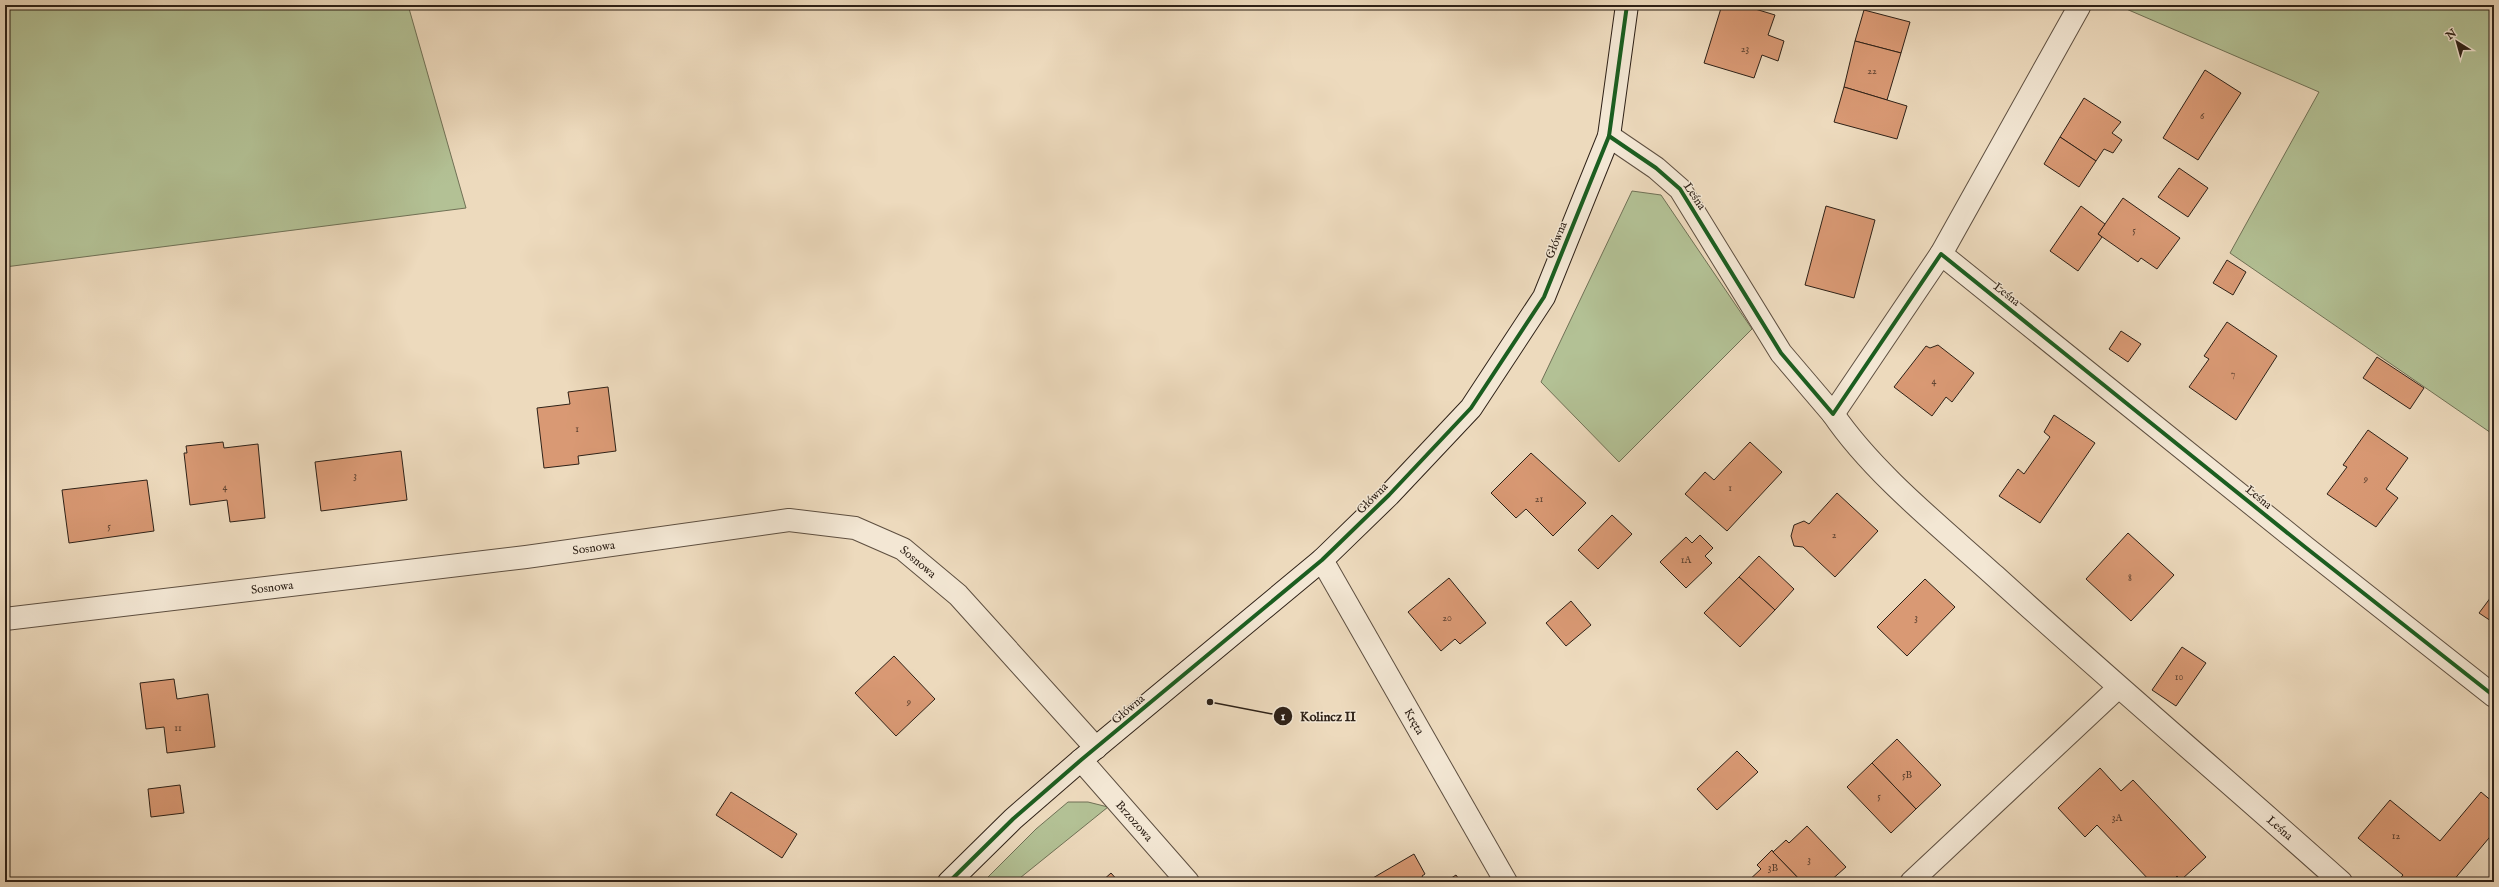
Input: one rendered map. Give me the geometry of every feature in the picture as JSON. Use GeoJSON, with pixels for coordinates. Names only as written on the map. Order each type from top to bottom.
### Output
{"type":"FeatureCollection","features":[{"type":"Feature","properties":{"kind":"street","name":"Główna"},"geometry":{"type":"LineString","coordinates":[[949,882],[1013,819],[1088,754],[1322,560],[1389,496],[1471,408],[1544,297],[1609,136],[1627,5]]}},
{"type":"Feature","properties":{"kind":"street"},"geometry":{"type":"LineString","coordinates":[[1833,414],[1941,254],[2079,7]]}},
{"type":"Feature","properties":{"kind":"street","name":"Leśna"},"geometry":{"type":"LineString","coordinates":[[1609,136],[1656,168],[1680,189],[1781,353],[1833,414],[1862,451],[1927,514],[2119,687],[2341,882]]}},
{"type":"Feature","properties":{"kind":"street","name":"Leśna"},"geometry":{"type":"LineString","coordinates":[[1941,254],[2305,547],[2494,696]]}},
{"type":"Feature","properties":{"kind":"street","name":"Sosnowa"},"geometry":{"type":"LineString","coordinates":[[5,619],[518,558],[789,520],[855,528],[903,549],[958,595],[1088,754]]}},
{"type":"Feature","properties":{"kind":"street","name":"Kręta"},"geometry":{"type":"LineString","coordinates":[[1322,560],[1506,882]]}},
{"type":"Feature","properties":{"kind":"street","name":"Brzozowa"},"geometry":{"type":"LineString","coordinates":[[1088,754],[1188,882]]}},
{"type":"Feature","properties":{"kind":"lane"},"geometry":{"type":"LineString","coordinates":[[1911,882],[2119,687]]}},
{"type":"Feature","properties":{"kind":"green space"},"geometry":{"type":"Polygon","coordinates":[[[5,5],[408,5],[466,208],[5,267],[5,5]]]}},
{"type":"Feature","properties":{"kind":"green space"},"geometry":{"type":"Polygon","coordinates":[[[2117,5],[2494,5],[2494,435],[2230,253],[2319,92],[2117,5]]]}},
{"type":"Feature","properties":{"kind":"green space"},"geometry":{"type":"Polygon","coordinates":[[[1632,191],[1661,195],[1752,329],[1619,462],[1541,382],[1632,191]]]}},
{"type":"Feature","properties":{"kind":"green space"},"geometry":{"type":"Polygon","coordinates":[[[1068,802],[1088,802],[1108,807],[1015,882],[983,882],[1036,829],[1068,802]]]}},
{"type":"Feature","properties":{"kind":"building"},"geometry":{"type":"Polygon","coordinates":[[[1722,5],[1742,5],[1775,15],[1768,35],[1784,41],[1778,61],[1762,55],[1754,78],[1704,63],[1722,5]]]}},
{"type":"Feature","properties":{"kind":"building"},"geometry":{"type":"Polygon","coordinates":[[[1864,10],[1910,22],[1901,53],[1855,41],[1864,10]]]}},
{"type":"Feature","properties":{"kind":"building"},"geometry":{"type":"Polygon","coordinates":[[[1855,41],[1901,53],[1887,100],[1844,87],[1855,41]]]}},
{"type":"Feature","properties":{"kind":"building"},"geometry":{"type":"Polygon","coordinates":[[[2205,70],[2241,93],[2198,160],[2163,138],[2205,70]]]}},
{"type":"Feature","properties":{"kind":"building"},"geometry":{"type":"Polygon","coordinates":[[[1844,87],[1907,106],[1897,139],[1834,122],[1844,87]]]}},
{"type":"Feature","properties":{"kind":"building"},"geometry":{"type":"Polygon","coordinates":[[[2084,98],[2121,122],[2112,133],[2122,140],[2113,153],[2104,149],[2096,161],[2060,137],[2084,98]]]}},
{"type":"Feature","properties":{"kind":"building"},"geometry":{"type":"Polygon","coordinates":[[[2060,137],[2096,161],[2079,187],[2044,164],[2060,137]]]}},
{"type":"Feature","properties":{"kind":"building"},"geometry":{"type":"Polygon","coordinates":[[[2179,168],[2208,188],[2188,217],[2158,197],[2179,168]]]}},
{"type":"Feature","properties":{"kind":"building"},"geometry":{"type":"Polygon","coordinates":[[[2123,198],[2180,238],[2157,269],[2141,258],[2138,262],[2098,234],[2123,198]]]}},
{"type":"Feature","properties":{"kind":"building"},"geometry":{"type":"Polygon","coordinates":[[[1826,206],[1875,220],[1854,298],[1805,285],[1826,206]]]}},
{"type":"Feature","properties":{"kind":"building"},"geometry":{"type":"Polygon","coordinates":[[[2081,206],[2105,224],[2098,234],[2102,237],[2078,271],[2050,251],[2081,206]]]}},
{"type":"Feature","properties":{"kind":"building"},"geometry":{"type":"Polygon","coordinates":[[[2227,260],[2246,272],[2233,295],[2213,283],[2227,260]]]}},
{"type":"Feature","properties":{"kind":"building"},"geometry":{"type":"Polygon","coordinates":[[[2227,322],[2277,356],[2236,420],[2189,387],[2209,359],[2204,356],[2227,322]]]}},
{"type":"Feature","properties":{"kind":"building"},"geometry":{"type":"Polygon","coordinates":[[[2121,331],[2141,344],[2128,362],[2109,349],[2121,331]]]}},
{"type":"Feature","properties":{"kind":"building"},"geometry":{"type":"Polygon","coordinates":[[[1938,345],[1974,373],[1952,402],[1946,397],[1932,416],[1894,387],[1926,346],[1930,348],[1938,345]]]}},
{"type":"Feature","properties":{"kind":"building"},"geometry":{"type":"Polygon","coordinates":[[[2377,357],[2424,388],[2410,409],[2363,378],[2377,357]]]}},
{"type":"Feature","properties":{"kind":"building"},"geometry":{"type":"Polygon","coordinates":[[[608,387],[616,451],[578,456],[579,464],[544,468],[537,408],[570,404],[568,392],[608,387]]]}},
{"type":"Feature","properties":{"kind":"building"},"geometry":{"type":"Polygon","coordinates":[[[2054,415],[2095,443],[2040,523],[1999,496],[2018,469],[2024,474],[2050,437],[2044,432],[2054,415]]]}},
{"type":"Feature","properties":{"kind":"building"},"geometry":{"type":"Polygon","coordinates":[[[2368,430],[2408,458],[2386,489],[2398,498],[2376,527],[2327,494],[2347,467],[2343,465],[2368,430]]]}},
{"type":"Feature","properties":{"kind":"building"},"geometry":{"type":"Polygon","coordinates":[[[223,442],[224,448],[258,444],[265,518],[230,522],[227,500],[190,505],[184,453],[187,453],[186,446],[223,442]]]}},
{"type":"Feature","properties":{"kind":"building"},"geometry":{"type":"Polygon","coordinates":[[[1750,442],[1782,472],[1727,531],[1685,494],[1705,472],[1714,480],[1750,442]]]}},
{"type":"Feature","properties":{"kind":"building"},"geometry":{"type":"Polygon","coordinates":[[[401,451],[407,500],[321,511],[315,462],[401,451]]]}},
{"type":"Feature","properties":{"kind":"building"},"geometry":{"type":"Polygon","coordinates":[[[1531,453],[1586,503],[1553,536],[1526,509],[1516,518],[1491,493],[1531,453]]]}},
{"type":"Feature","properties":{"kind":"building"},"geometry":{"type":"Polygon","coordinates":[[[147,480],[154,531],[69,543],[62,490],[147,480]]]}},
{"type":"Feature","properties":{"kind":"building"},"geometry":{"type":"Polygon","coordinates":[[[1837,493],[1878,531],[1835,577],[1803,547],[1794,546],[1791,536],[1794,525],[1804,521],[1809,524],[1837,493]]]}},
{"type":"Feature","properties":{"kind":"building"},"geometry":{"type":"Polygon","coordinates":[[[1612,515],[1632,534],[1598,569],[1578,550],[1612,515]]]}},
{"type":"Feature","properties":{"kind":"building"},"geometry":{"type":"Polygon","coordinates":[[[2128,533],[2174,575],[2131,621],[2086,579],[2128,533]]]}},
{"type":"Feature","properties":{"kind":"building"},"geometry":{"type":"Polygon","coordinates":[[[1700,535],[1713,548],[1705,556],[1712,563],[1686,588],[1660,562],[1686,537],[1692,543],[1700,535]]]}},
{"type":"Feature","properties":{"kind":"building"},"geometry":{"type":"Polygon","coordinates":[[[1759,556],[1794,589],[1775,610],[1739,577],[1759,556]]]}},
{"type":"Feature","properties":{"kind":"building"},"geometry":{"type":"Polygon","coordinates":[[[1739,577],[1775,610],[1740,647],[1704,613],[1739,577]]]}},
{"type":"Feature","properties":{"kind":"building"},"geometry":{"type":"Polygon","coordinates":[[[1449,578],[1486,623],[1460,644],[1455,639],[1441,651],[1408,612],[1449,578]]]}},
{"type":"Feature","properties":{"kind":"building"},"geometry":{"type":"Polygon","coordinates":[[[1925,579],[1955,607],[1907,656],[1877,627],[1925,579]]]}},
{"type":"Feature","properties":{"kind":"building"},"geometry":{"type":"Polygon","coordinates":[[[2494,593],[2494,623],[2479,613],[2494,593]]]}},
{"type":"Feature","properties":{"kind":"building"},"geometry":{"type":"Polygon","coordinates":[[[1571,601],[1591,625],[1566,646],[1546,623],[1571,601]]]}},
{"type":"Feature","properties":{"kind":"building"},"geometry":{"type":"Polygon","coordinates":[[[2182,647],[2206,663],[2176,706],[2152,690],[2182,647]]]}},
{"type":"Feature","properties":{"kind":"building"},"geometry":{"type":"Polygon","coordinates":[[[894,656],[935,699],[896,736],[855,693],[894,656]]]}},
{"type":"Feature","properties":{"kind":"building"},"geometry":{"type":"Polygon","coordinates":[[[174,679],[177,699],[208,694],[215,747],[167,753],[164,727],[146,729],[140,683],[174,679]]]}},
{"type":"Feature","properties":{"kind":"building"},"geometry":{"type":"Polygon","coordinates":[[[1897,739],[1941,785],[1916,809],[1872,763],[1897,739]]]}},
{"type":"Feature","properties":{"kind":"building"},"geometry":{"type":"Polygon","coordinates":[[[1737,751],[1758,772],[1717,810],[1697,789],[1737,751]]]}},
{"type":"Feature","properties":{"kind":"building"},"geometry":{"type":"Polygon","coordinates":[[[1872,763],[1916,809],[1891,833],[1847,787],[1872,763]]]}},
{"type":"Feature","properties":{"kind":"building"},"geometry":{"type":"Polygon","coordinates":[[[2100,768],[2121,791],[2133,780],[2206,857],[2181,880],[2177,876],[2171,882],[2151,882],[2097,825],[2085,837],[2058,808],[2100,768]]]}},
{"type":"Feature","properties":{"kind":"building"},"geometry":{"type":"Polygon","coordinates":[[[180,785],[184,813],[151,817],[148,789],[180,785]]]}},
{"type":"Feature","properties":{"kind":"building"},"geometry":{"type":"Polygon","coordinates":[[[731,792],[797,834],[782,858],[716,815],[731,792]]]}},
{"type":"Feature","properties":{"kind":"building"},"geometry":{"type":"Polygon","coordinates":[[[2481,792],[2494,803],[2494,832],[2452,882],[2397,882],[2403,875],[2358,838],[2390,800],[2440,841],[2481,792]]]}},
{"type":"Feature","properties":{"kind":"building"},"geometry":{"type":"Polygon","coordinates":[[[1807,826],[1846,867],[1829,882],[1802,882],[1773,852],[1786,840],[1789,843],[1807,826]]]}},
{"type":"Feature","properties":{"kind":"building"},"geometry":{"type":"Polygon","coordinates":[[[1772,850],[1802,882],[1747,882],[1761,869],[1757,865],[1772,850]]]}},
{"type":"Feature","properties":{"kind":"building"},"geometry":{"type":"Polygon","coordinates":[[[1414,854],[1425,874],[1422,876],[1425,882],[1366,882],[1414,854]]]}},
{"type":"Feature","properties":{"kind":"building"},"geometry":{"type":"Polygon","coordinates":[[[1111,873],[1119,882],[1101,882],[1111,873]]]}},
{"type":"Feature","properties":{"kind":"building"},"geometry":{"type":"Polygon","coordinates":[[[1456,875],[1461,882],[1445,882],[1456,875]]]}},
{"type":"Feature","properties":{"kind":"cycle path"},"geometry":{"type":"LineString","coordinates":[[949,882],[1013,819],[1081,760],[1322,560],[1389,495],[1471,408],[1544,297],[1609,136],[1627,5]]}},
{"type":"Feature","properties":{"kind":"cycle path"},"geometry":{"type":"LineString","coordinates":[[1609,136],[1656,168],[1680,189],[1781,353],[1833,414],[1941,254],[2305,547],[2494,696]]}},
{"type":"Feature","properties":{"kind":"place","name":"Kolincz II"},"geometry":{"type":"Point","coordinates":[1210,702]}}]}
